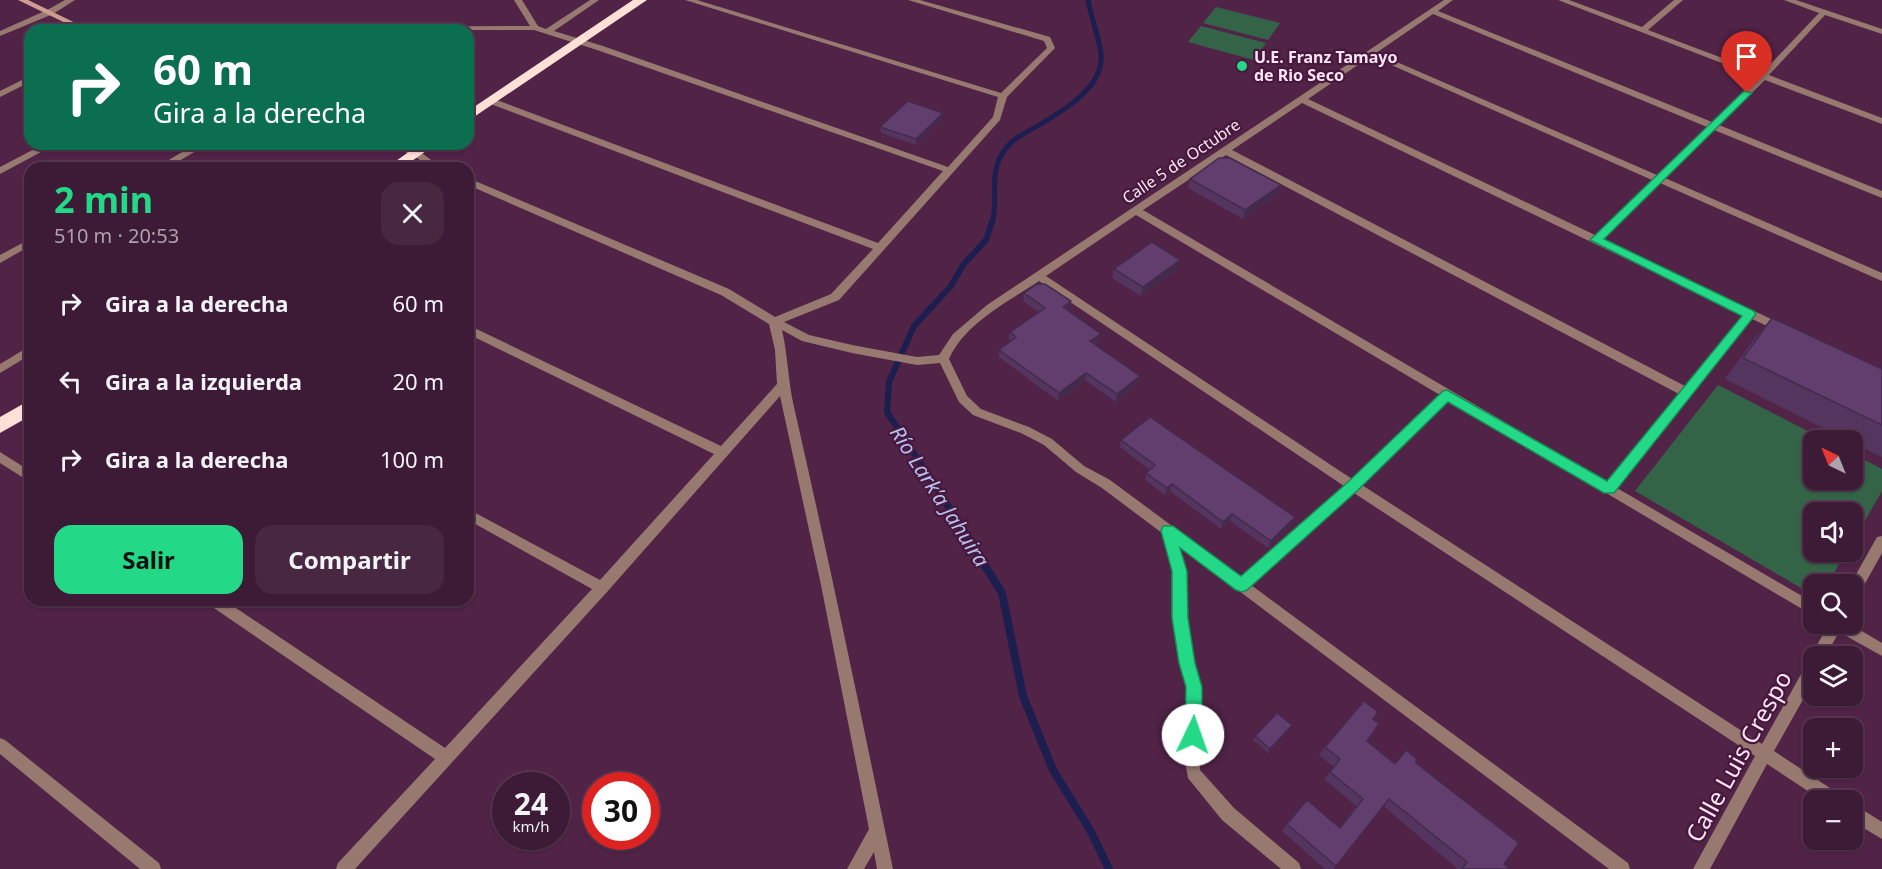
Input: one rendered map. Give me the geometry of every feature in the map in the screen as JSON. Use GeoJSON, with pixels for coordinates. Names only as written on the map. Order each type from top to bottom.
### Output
{"type":"FeatureCollection","features":[{"type":"Feature","properties":{"kind":"highway"},"geometry":{"type":"LineString","coordinates":[[474,113],[641,0]]}},
{"type":"Feature","properties":{"kind":"highway"},"geometry":{"type":"LineString","coordinates":[[402,162],[420,150]]}},
{"type":"Feature","properties":{"kind":"highway"},"geometry":{"type":"LineString","coordinates":[[0,426],[24,411]]}},
{"type":"Feature","properties":{"kind":"street"},"geometry":{"type":"LineString","coordinates":[[22,0],[74,24]]}},
{"type":"Feature","properties":{"kind":"street"},"geometry":{"type":"LineString","coordinates":[[0,34],[71,0]]}},
{"type":"Feature","properties":{"kind":"street"},"geometry":{"type":"LineString","coordinates":[[518,0],[534,28]]}},
{"type":"Feature","properties":{"kind":"street"},"geometry":{"type":"LineString","coordinates":[[547,32],[596,0]]}},
{"type":"Feature","properties":{"kind":"street"},"geometry":{"type":"LineString","coordinates":[[689,0],[1003,96]]}},
{"type":"Feature","properties":{"kind":"street"},"geometry":{"type":"LineString","coordinates":[[774,322],[835,297],[997,118],[1003,96],[1051,48],[1047,39],[912,0]]}},
{"type":"Feature","properties":{"kind":"street","name":"Calle 5 de Octubre"},"geometry":{"type":"LineString","coordinates":[[943,359],[948,347],[970,324],[1449,0]]}},
{"type":"Feature","properties":{"kind":"street"},"geometry":{"type":"LineString","coordinates":[[1562,0],[1882,121]]}},
{"type":"Feature","properties":{"kind":"street"},"geometry":{"type":"LineString","coordinates":[[1642,31],[1679,0]]}},
{"type":"Feature","properties":{"kind":"street"},"geometry":{"type":"LineString","coordinates":[[1788,0],[1879,30]]}},
{"type":"Feature","properties":{"kind":"street"},"geometry":{"type":"LineString","coordinates":[[1432,11],[1882,195]]}},
{"type":"Feature","properties":{"kind":"street"},"geometry":{"type":"LineString","coordinates":[[1596,240],[1764,76],[1824,12]]}},
{"type":"Feature","properties":{"kind":"street"},"geometry":{"type":"LineString","coordinates":[[474,28],[534,28],[579,41],[951,171]]}},
{"type":"Feature","properties":{"kind":"street"},"geometry":{"type":"LineString","coordinates":[[1370,53],[1882,278]]}},
{"type":"Feature","properties":{"kind":"street"},"geometry":{"type":"LineString","coordinates":[[0,94],[24,82]]}},
{"type":"Feature","properties":{"kind":"street"},"geometry":{"type":"LineString","coordinates":[[1302,99],[1791,333]]}},
{"type":"Feature","properties":{"kind":"street"},"geometry":{"type":"LineString","coordinates":[[491,101],[880,248]]}},
{"type":"Feature","properties":{"kind":"street"},"geometry":{"type":"LineString","coordinates":[[0,171],[40,150]]}},
{"type":"Feature","properties":{"kind":"street"},"geometry":{"type":"LineString","coordinates":[[170,162],[192,150]]}},
{"type":"Feature","properties":{"kind":"street"},"geometry":{"type":"LineString","coordinates":[[407,150],[429,162]]}},
{"type":"Feature","properties":{"kind":"street"},"geometry":{"type":"LineString","coordinates":[[1226,151],[1686,392]]}},
{"type":"Feature","properties":{"kind":"street"},"geometry":{"type":"LineString","coordinates":[[474,185],[725,292],[774,322],[806,338],[917,361],[943,359],[963,399],[977,412],[1025,430],[1048,442],[1080,470],[1106,484],[1622,869]]}},
{"type":"Feature","properties":{"kind":"street"},"geometry":{"type":"LineString","coordinates":[[1137,211],[1803,604]]}},
{"type":"Feature","properties":{"kind":"street"},"geometry":{"type":"LineString","coordinates":[[0,260],[24,246]]}},
{"type":"Feature","properties":{"kind":"street"},"geometry":{"type":"LineString","coordinates":[[1039,276],[1353,486],[1820,790]]}},
{"type":"Feature","properties":{"kind":"street"},"geometry":{"type":"LineString","coordinates":[[1609,489],[1750,314]]}},
{"type":"Feature","properties":{"kind":"street"},"geometry":{"type":"LineString","coordinates":[[774,322],[781,350],[783,385],[828,585],[885,869]]}},
{"type":"Feature","properties":{"kind":"street"},"geometry":{"type":"LineString","coordinates":[[474,332],[722,452]]}},
{"type":"Feature","properties":{"kind":"street"},"geometry":{"type":"LineString","coordinates":[[0,369],[24,354]]}},
{"type":"Feature","properties":{"kind":"street"},"geometry":{"type":"LineString","coordinates":[[344,869],[602,588],[783,385]]}},
{"type":"Feature","properties":{"kind":"street"},"geometry":{"type":"LineString","coordinates":[[1242,585],[1353,486],[1447,395]]}},
{"type":"Feature","properties":{"kind":"street"},"geometry":{"type":"LineString","coordinates":[[0,457],[24,473]]}},
{"type":"Feature","properties":{"kind":"street"},"geometry":{"type":"LineString","coordinates":[[474,517],[602,588]]}},
{"type":"Feature","properties":{"kind":"street"},"geometry":{"type":"LineString","coordinates":[[1168,531],[1179,571],[1180,618],[1187,663],[1194,687],[1195,720],[1191,750],[1193,773],[1228,814],[1293,869]]}},
{"type":"Feature","properties":{"kind":"street"},"geometry":{"type":"LineString","coordinates":[[1863,575],[1882,541]]}},
{"type":"Feature","properties":{"kind":"street"},"geometry":{"type":"LineString","coordinates":[[222,606],[446,758]]}},
{"type":"Feature","properties":{"kind":"street"},"geometry":{"type":"LineString","coordinates":[[1854,634],[1882,650]]}},
{"type":"Feature","properties":{"kind":"street","name":"Calle Luis Crespo"},"geometry":{"type":"LineString","coordinates":[[1701,869],[1803,685]]}},
{"type":"Feature","properties":{"kind":"street"},"geometry":{"type":"LineString","coordinates":[[0,745],[153,869]]}},
{"type":"Feature","properties":{"kind":"street"},"geometry":{"type":"LineString","coordinates":[[1863,818],[1882,831]]}},
{"type":"Feature","properties":{"kind":"street"},"geometry":{"type":"LineString","coordinates":[[855,869],[877,831]]}},
{"type":"Feature","properties":{"kind":"green space"},"geometry":{"type":"Polygon","coordinates":[[[1216,7],[1280,23],[1268,40],[1203,23],[1216,7]]]}},
{"type":"Feature","properties":{"kind":"green space"},"geometry":{"type":"Polygon","coordinates":[[[1201,26],[1266,43],[1254,60],[1188,42],[1201,26]]]}},
{"type":"Feature","properties":{"kind":"green space"},"geometry":{"type":"Polygon","coordinates":[[[1718,385],[1806,430],[1803,430],[1803,490],[1863,490],[1863,459],[1882,469],[1882,491],[1863,524],[1863,502],[1803,502],[1803,562],[1840,562],[1833,574],[1803,574],[1803,589],[1635,491],[1718,385]]]}},
{"type":"Feature","properties":{"kind":"building"},"geometry":{"type":"Polygon","coordinates":[[[908,101],[943,113],[916,139],[880,127],[908,101]]]}},
{"type":"Feature","properties":{"kind":"building"},"geometry":{"type":"Polygon","coordinates":[[[1219,158],[1230,158],[1281,185],[1245,210],[1190,179],[1219,158]]]}},
{"type":"Feature","properties":{"kind":"building"},"geometry":{"type":"Polygon","coordinates":[[[1152,242],[1180,260],[1143,287],[1114,269],[1152,242]]]}},
{"type":"Feature","properties":{"kind":"building"},"geometry":{"type":"Polygon","coordinates":[[[1037,284],[1045,284],[1071,301],[1063,307],[1101,334],[1090,341],[1140,376],[1117,394],[1086,373],[1059,393],[999,350],[1016,337],[1010,332],[1045,308],[1024,293],[1037,284]]]}},
{"type":"Feature","properties":{"kind":"building"},"geometry":{"type":"Polygon","coordinates":[[[1772,318],[1882,369],[1882,425],[1743,358],[1772,318]]]}},
{"type":"Feature","properties":{"kind":"building"},"geometry":{"type":"Polygon","coordinates":[[[1150,417],[1295,517],[1271,541],[1232,514],[1223,522],[1172,484],[1167,488],[1146,473],[1155,465],[1121,440],[1150,417]]]}},
{"type":"Feature","properties":{"kind":"building"},"geometry":{"type":"Polygon","coordinates":[[[1364,701],[1378,712],[1373,719],[1379,724],[1367,741],[1395,764],[1406,750],[1416,758],[1416,763],[1519,843],[1504,864],[1510,869],[1462,869],[1467,862],[1389,799],[1336,866],[1287,824],[1307,800],[1340,828],[1363,799],[1330,772],[1340,759],[1325,747],[1364,701]]]}},
{"type":"Feature","properties":{"kind":"building"},"geometry":{"type":"Polygon","coordinates":[[[1277,713],[1292,725],[1270,749],[1255,736],[1277,713]]]}},
{"type":"Feature","properties":{"kind":"waterway","name":"Río Lark’a Jahuira"},"geometry":{"type":"LineString","coordinates":[[992,223],[996,167],[1006,148],[1019,137],[1073,103],[1097,76],[1101,54],[1088,0]]}},
{"type":"Feature","properties":{"kind":"waterway","name":"Río Lark’a Jahuira"},"geometry":{"type":"LineString","coordinates":[[949,507],[887,412],[889,382],[914,326],[951,286],[963,265],[986,240],[992,222]]}},
{"type":"Feature","properties":{"kind":"waterway","name":"Río Lark’a Jahuira"},"geometry":{"type":"LineString","coordinates":[[948,506],[1002,593],[1023,696],[1053,770],[1090,830],[1109,869]]}},
{"type":"Feature","properties":{"kind":"place","name":"U.E. Franz Tamayo de Rio Seco"},"geometry":{"type":"Point","coordinates":[1242,66]}},
{"type":"Feature","properties":{"kind":"route"},"geometry":{"type":"LineString","coordinates":[[1193,735],[1194,687],[1187,663],[1180,618],[1179,571],[1168,531],[1242,585],[1353,486],[1447,395],[1609,489],[1750,314],[1596,240],[1747,93]]}}]}
